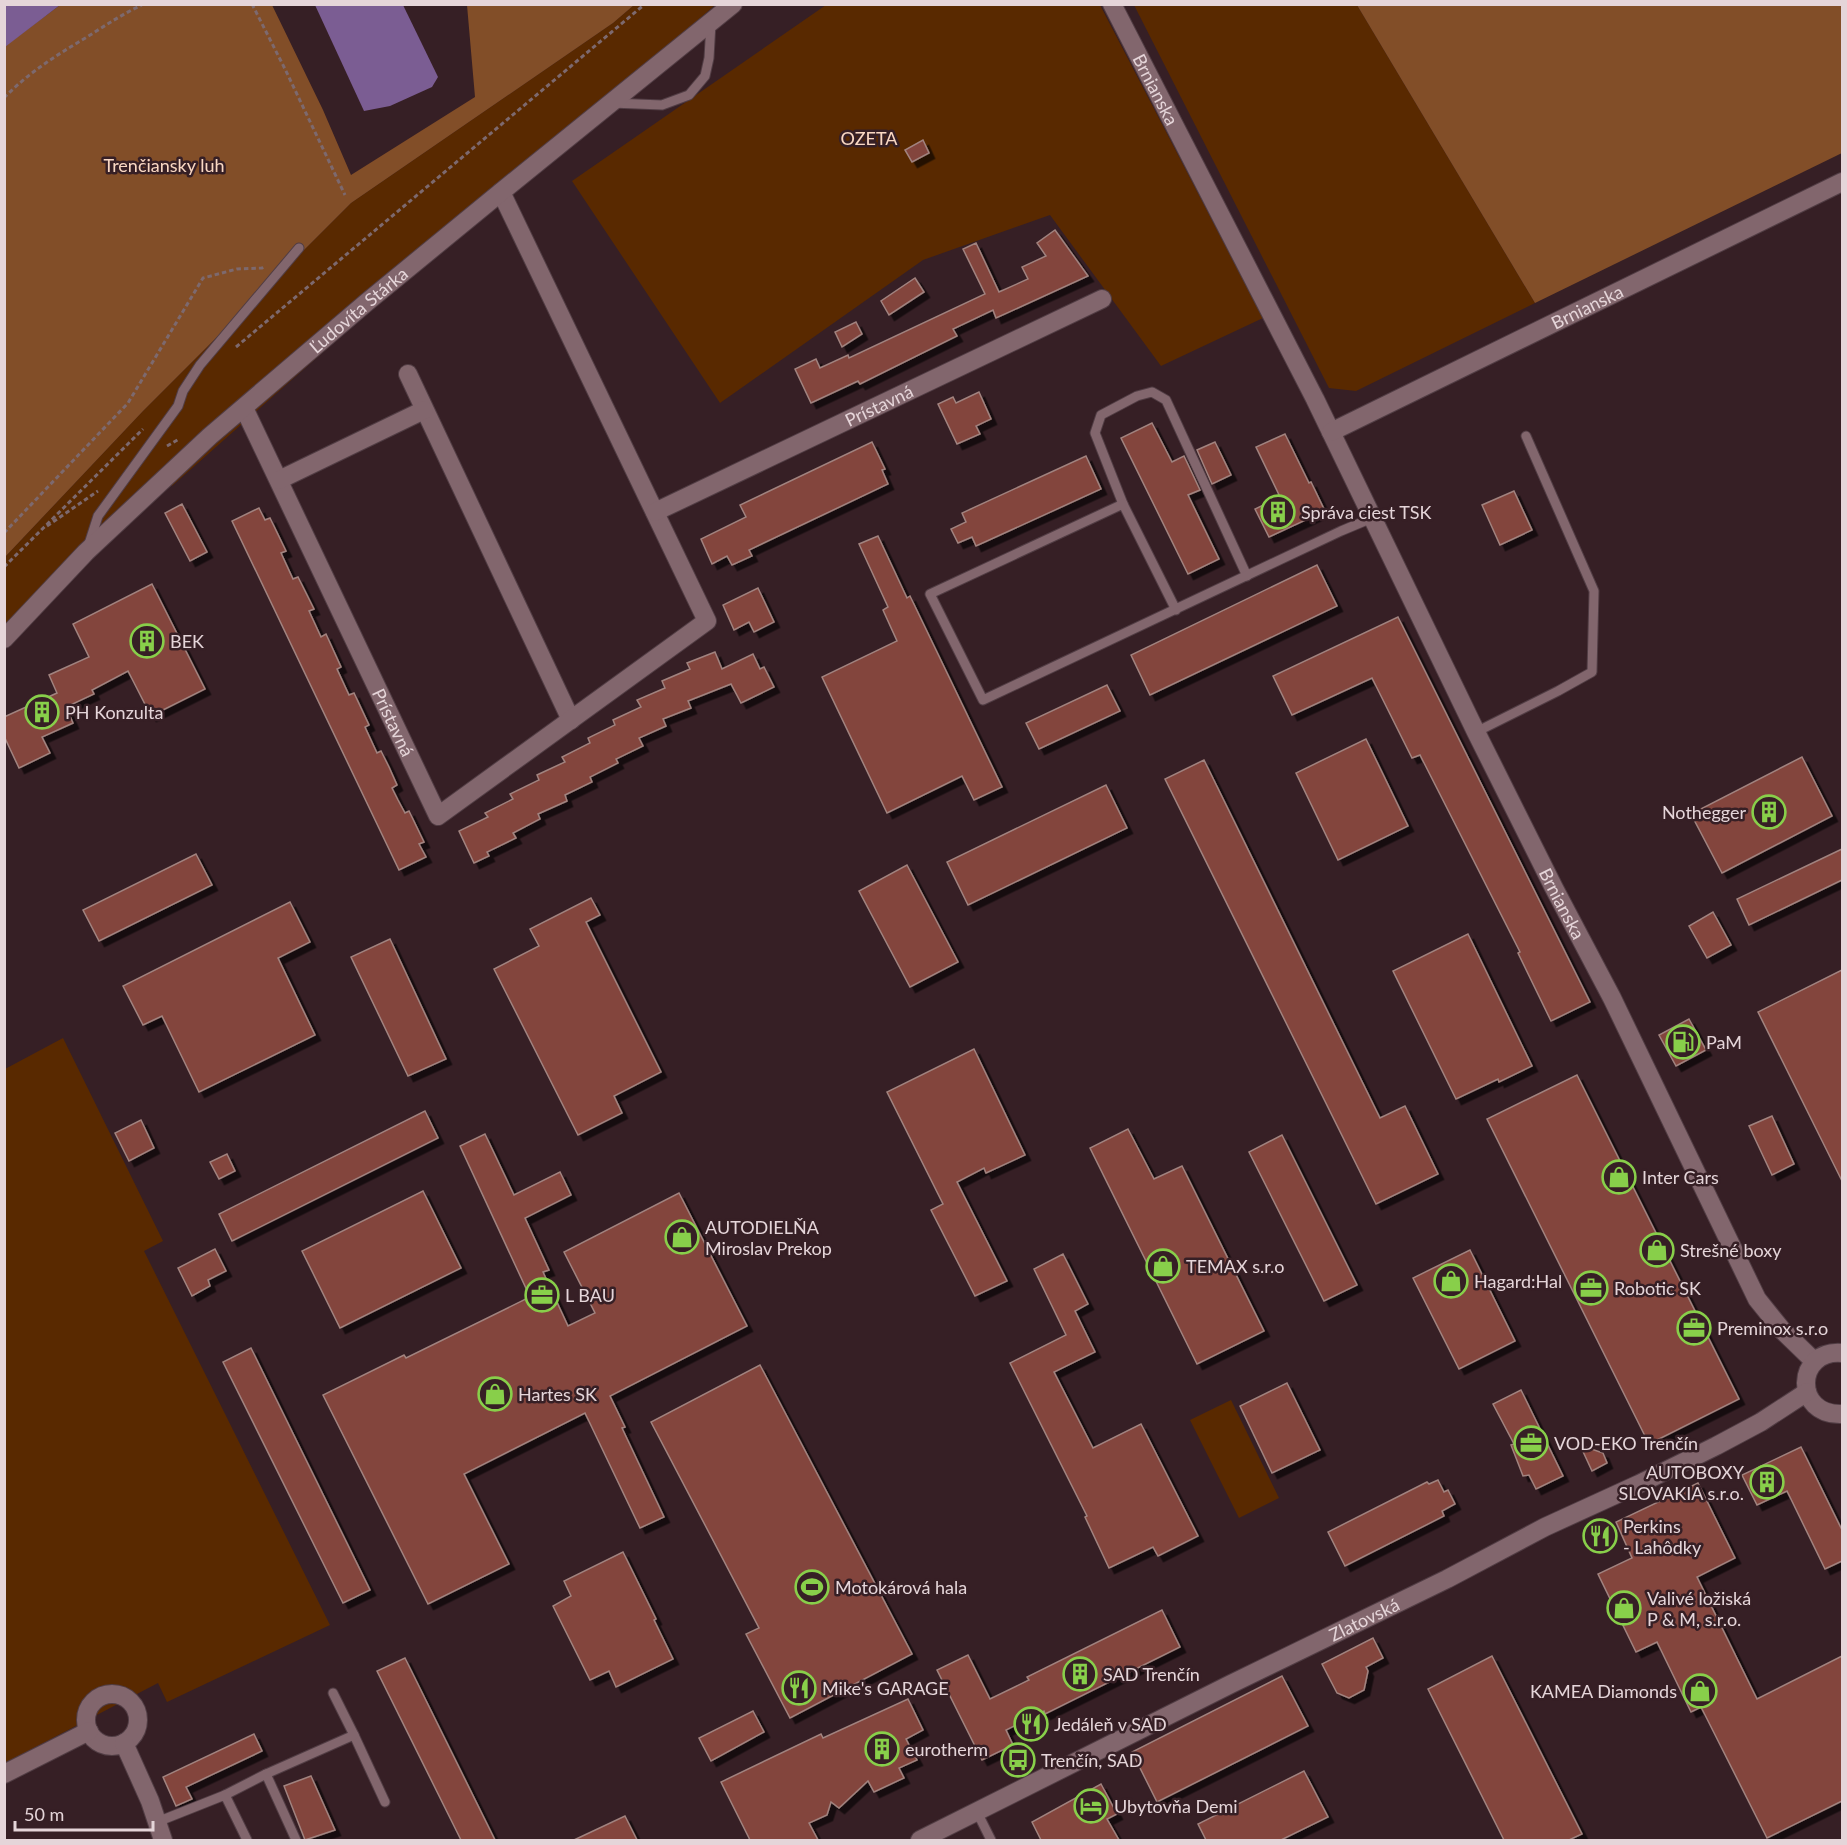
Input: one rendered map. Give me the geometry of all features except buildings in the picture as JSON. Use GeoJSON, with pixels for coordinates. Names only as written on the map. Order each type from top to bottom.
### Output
{"type":"FeatureCollection","features":[{"type":"Feature","properties":{"kind":"street","name":"Ľudovíta Stárka"},"geometry":{"type":"LineString","coordinates":[[4,639],[86,552],[201,444],[367,302],[734,4]]}},
{"type":"Feature","properties":{"kind":"street","name":"Brnianska"},"geometry":{"type":"LineString","coordinates":[[1112,4],[1331,432],[1476,732],[1612,998],[1758,1299],[1782,1330],[1814,1361]]}},
{"type":"Feature","properties":{"kind":"street","name":"Brnianska"},"geometry":{"type":"LineString","coordinates":[[1331,432],[1842,182]]}},
{"type":"Feature","properties":{"kind":"street","name":"Prístavná"},"geometry":{"type":"LineString","coordinates":[[244,408],[438,816],[707,621],[501,192]]}},
{"type":"Feature","properties":{"kind":"street","name":"Prístavná"},"geometry":{"type":"LineString","coordinates":[[655,512],[1102,299]]}},
{"type":"Feature","properties":{"kind":"street"},"geometry":{"type":"LineString","coordinates":[[408,374],[571,720]]}},
{"type":"Feature","properties":{"kind":"street"},"geometry":{"type":"LineString","coordinates":[[279,480],[424,410]]}},
{"type":"Feature","properties":{"kind":"street"},"geometry":{"type":"LineString","coordinates":[[1842,1353],[1826,1354],[1814,1361],[1808,1370],[1806,1381],[1807,1392],[1812,1402],[1821,1410],[1842,1414]]}},
{"type":"Feature","properties":{"kind":"street","name":"Zlatovská"},"geometry":{"type":"LineString","coordinates":[[920,1840],[1447,1579],[1545,1527],[1716,1446],[1761,1422],[1807,1392]]}},
{"type":"Feature","properties":{"kind":"street"},"geometry":{"type":"LineString","coordinates":[[117,1694],[124,1696],[136,1708],[138,1724],[136,1732],[124,1743],[108,1745],[100,1743],[89,1731],[87,1715],[89,1708],[100,1696],[117,1694]]}},
{"type":"Feature","properties":{"kind":"street"},"geometry":{"type":"LineString","coordinates":[[4,1774],[89,1731]]}},
{"type":"Feature","properties":{"kind":"street"},"geometry":{"type":"LineString","coordinates":[[124,1743],[157,1822],[162,1840]]}},
{"type":"Feature","properties":{"kind":"lane"},"geometry":{"type":"LineString","coordinates":[[610,103],[662,105],[689,95],[705,76],[709,58],[711,22]]}},
{"type":"Feature","properties":{"kind":"lane"},"geometry":{"type":"LineString","coordinates":[[86,552],[98,516],[178,405],[183,391],[200,365],[299,248]]}},
{"type":"Feature","properties":{"kind":"lane"},"geometry":{"type":"LineString","coordinates":[[1176,610],[1123,504],[1095,433],[1101,414],[1137,396],[1152,392],[1166,400],[1247,576]]}},
{"type":"Feature","properties":{"kind":"lane"},"geometry":{"type":"LineString","coordinates":[[1476,732],[1592,672],[1594,591],[1526,436]]}},
{"type":"Feature","properties":{"kind":"lane"},"geometry":{"type":"LineString","coordinates":[[1123,504],[930,594],[983,700],[1371,518]]}},
{"type":"Feature","properties":{"kind":"lane"},"geometry":{"type":"LineString","coordinates":[[333,1693],[385,1802]]}},
{"type":"Feature","properties":{"kind":"lane"},"geometry":{"type":"LineString","coordinates":[[157,1822],[225,1796],[266,1774],[354,1736]]}},
{"type":"Feature","properties":{"kind":"lane"},"geometry":{"type":"LineString","coordinates":[[266,1774],[296,1840]]}},
{"type":"Feature","properties":{"kind":"lane"},"geometry":{"type":"LineString","coordinates":[[225,1796],[247,1840]]}},
{"type":"Feature","properties":{"kind":"lane"},"geometry":{"type":"LineString","coordinates":[[977,1812],[991,1840]]}},
{"type":"Feature","properties":{"kind":"path"},"geometry":{"type":"LineString","coordinates":[[4,98],[22,80],[61,53],[144,4]]}},
{"type":"Feature","properties":{"kind":"path"},"geometry":{"type":"LineString","coordinates":[[252,4],[345,195]]}},
{"type":"Feature","properties":{"kind":"path"},"geometry":{"type":"LineString","coordinates":[[227,354],[645,4]]}},
{"type":"Feature","properties":{"kind":"path"},"geometry":{"type":"LineString","coordinates":[[4,533],[128,403],[203,278],[237,269],[262,268],[271,263]]}},
{"type":"Feature","properties":{"kind":"path"},"geometry":{"type":"LineString","coordinates":[[4,567],[144,428]]}},
{"type":"Feature","properties":{"kind":"green space","name":"Trenčiansky luh"},"geometry":{"type":"Polygon","coordinates":[[[60,5],[272,5],[323,110],[351,175],[475,97],[467,5],[634,5],[613,23],[351,203],[143,411],[5,557],[4,47],[60,5]]]}},
{"type":"Feature","properties":{"kind":"green space"},"geometry":{"type":"Polygon","coordinates":[[[634,5],[715,5],[172,486],[166,468],[5,626],[5,557],[143,411],[351,203],[613,23],[634,5]]]}},
{"type":"Feature","properties":{"kind":"green space","name":"OZETA"},"geometry":{"type":"Polygon","coordinates":[[[826,5],[1100,5],[1263,318],[1161,366],[1050,215],[923,260],[720,403],[572,181],[826,5]]]}},
{"type":"Feature","properties":{"kind":"green space"},"geometry":{"type":"Polygon","coordinates":[[[1134,5],[1357,5],[1535,303],[1356,391],[1329,388],[1134,5]]]}},
{"type":"Feature","properties":{"kind":"green space"},"geometry":{"type":"Polygon","coordinates":[[[1357,5],[1842,5],[1842,153],[1535,303],[1357,5]]]}},
{"type":"Feature","properties":{"kind":"green space"},"geometry":{"type":"Polygon","coordinates":[[[63,1038],[163,1241],[144,1251],[330,1625],[167,1702],[158,1683],[5,1763],[5,1069],[63,1038]]]}},
{"type":"Feature","properties":{"kind":"green space"},"geometry":{"type":"Polygon","coordinates":[[[1231,1400],[1279,1498],[1239,1518],[1190,1420],[1231,1400]]]}},
{"type":"Feature","properties":{"kind":"shaded area"},"geometry":{"type":"Polygon","coordinates":[[[5,4],[60,4],[60,5],[5,47],[5,4]]]}},
{"type":"Feature","properties":{"kind":"shaded area"},"geometry":{"type":"Polygon","coordinates":[[[315,5],[403,5],[438,77],[432,87],[390,106],[364,111],[315,5]]]}},
{"type":"Feature","properties":{"kind":"place","name":"Správa ciest TSK"},"geometry":{"type":"Point","coordinates":[1278,512]}},
{"type":"Feature","properties":{"kind":"place","name":"BEK"},"geometry":{"type":"Point","coordinates":[147,641]}},
{"type":"Feature","properties":{"kind":"place","name":"PH Konzulta"},"geometry":{"type":"Point","coordinates":[42,712]}},
{"type":"Feature","properties":{"kind":"place","name":"Nothegger"},"geometry":{"type":"Point","coordinates":[1769,812]}},
{"type":"Feature","properties":{"kind":"place","name":"PaM"},"geometry":{"type":"Point","coordinates":[1683,1042]}},
{"type":"Feature","properties":{"kind":"place","name":"Inter Cars"},"geometry":{"type":"Point","coordinates":[1619,1177]}},
{"type":"Feature","properties":{"kind":"place","name":"AUTODIELŇA Miroslav Prekop"},"geometry":{"type":"Point","coordinates":[682,1237]}},
{"type":"Feature","properties":{"kind":"place","name":"Strešné boxy"},"geometry":{"type":"Point","coordinates":[1657,1250]}},
{"type":"Feature","properties":{"kind":"place","name":"TEMAX s.r.o"},"geometry":{"type":"Point","coordinates":[1163,1266]}},
{"type":"Feature","properties":{"kind":"place","name":"Hagard:Hal"},"geometry":{"type":"Point","coordinates":[1451,1281]}},
{"type":"Feature","properties":{"kind":"place","name":"Robotic SK"},"geometry":{"type":"Point","coordinates":[1591,1288]}},
{"type":"Feature","properties":{"kind":"place","name":"L BAU"},"geometry":{"type":"Point","coordinates":[542,1295]}},
{"type":"Feature","properties":{"kind":"place","name":"Preminox s.r.o"},"geometry":{"type":"Point","coordinates":[1694,1328]}},
{"type":"Feature","properties":{"kind":"place","name":"Hartes SK"},"geometry":{"type":"Point","coordinates":[495,1394]}},
{"type":"Feature","properties":{"kind":"place","name":"VOD-EKO Trenčín"},"geometry":{"type":"Point","coordinates":[1531,1443]}},
{"type":"Feature","properties":{"kind":"place","name":"AUTOBOXY SLOVAKIA s.r.o."},"geometry":{"type":"Point","coordinates":[1767,1482]}},
{"type":"Feature","properties":{"kind":"place","name":"Perkins - Lahôdky"},"geometry":{"type":"Point","coordinates":[1600,1536]}},
{"type":"Feature","properties":{"kind":"place","name":"Motokárová hala"},"geometry":{"type":"Point","coordinates":[812,1587]}},
{"type":"Feature","properties":{"kind":"place","name":"Valivé ložiská P & M, s.r.o."},"geometry":{"type":"Point","coordinates":[1624,1608]}},
{"type":"Feature","properties":{"kind":"place","name":"SAD Trenčín"},"geometry":{"type":"Point","coordinates":[1080,1674]}},
{"type":"Feature","properties":{"kind":"place","name":"Mike's GARAGE"},"geometry":{"type":"Point","coordinates":[799,1688]}},
{"type":"Feature","properties":{"kind":"place","name":"KAMEA Diamonds"},"geometry":{"type":"Point","coordinates":[1700,1691]}},
{"type":"Feature","properties":{"kind":"place","name":"Jedáleň v SAD"},"geometry":{"type":"Point","coordinates":[1031,1724]}},
{"type":"Feature","properties":{"kind":"place","name":"eurotherm"},"geometry":{"type":"Point","coordinates":[882,1749]}},
{"type":"Feature","properties":{"kind":"place","name":"Trenčín, SAD"},"geometry":{"type":"Point","coordinates":[1018,1760]}},
{"type":"Feature","properties":{"kind":"place","name":"Ubytovňa Demi"},"geometry":{"type":"Point","coordinates":[1091,1806]}}]}
